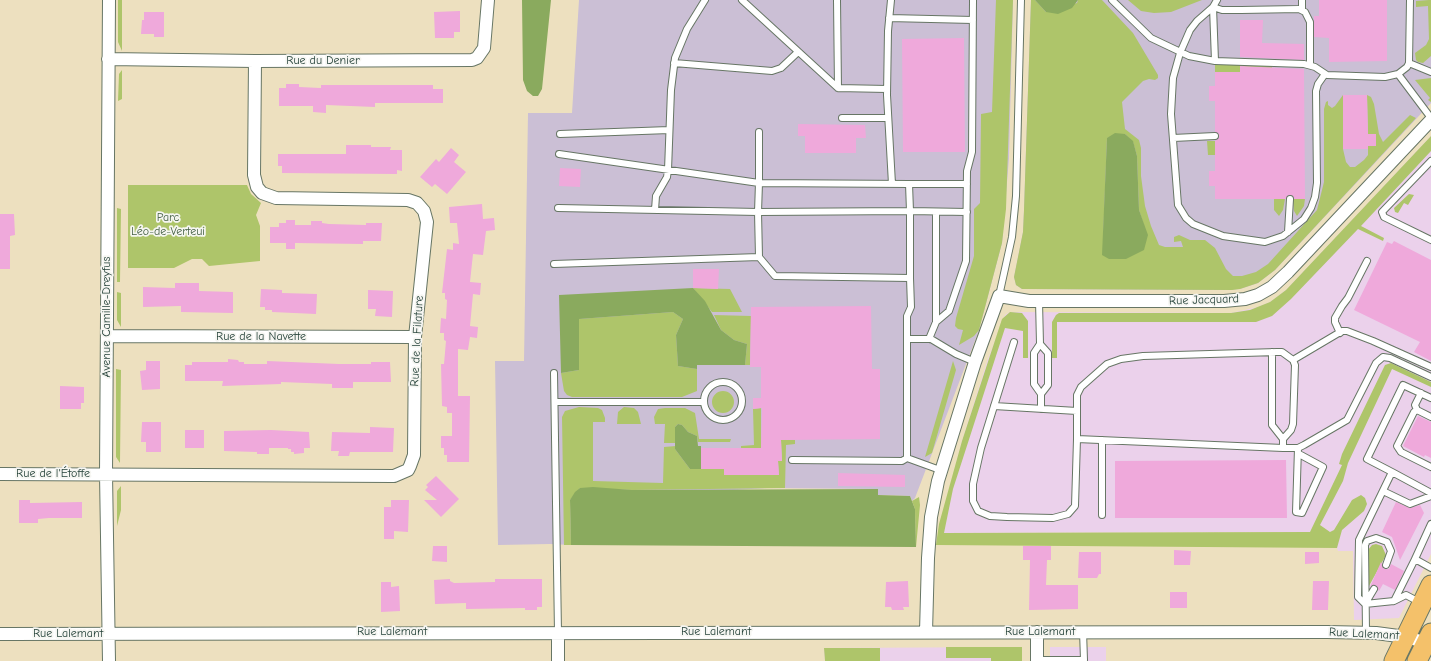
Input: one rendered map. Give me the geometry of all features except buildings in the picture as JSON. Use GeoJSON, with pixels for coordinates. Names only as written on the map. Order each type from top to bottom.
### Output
{"type":"FeatureCollection","features":[{"type":"Feature","properties":{"kind":"main road"},"geometry":{"type":"LineString","coordinates":[[1394,661],[1431,585]]}},
{"type":"Feature","properties":{"kind":"main road"},"geometry":{"type":"LineString","coordinates":[[1417,661],[1429,639]]}},
{"type":"Feature","properties":{"kind":"street","name":"Avenue Camille-Dreyfus"},"geometry":{"type":"LineString","coordinates":[[109,0],[106,474],[109,661]]}},
{"type":"Feature","properties":{"kind":"street","name":"Rue du Denier"},"geometry":{"type":"LineString","coordinates":[[108,59],[255,61],[472,60],[477,58],[484,48],[488,0]]}},
{"type":"Feature","properties":{"kind":"street","name":"Rue de la Filature"},"geometry":{"type":"LineString","coordinates":[[106,474],[398,475],[408,470],[414,455],[415,338],[427,222],[424,211],[417,203],[408,200],[276,198],[265,196],[260,192],[254,175],[255,61]]}},
{"type":"Feature","properties":{"kind":"street","name":"Rue Jacquard"},"geometry":{"type":"LineString","coordinates":[[999,296],[1020,300],[1040,301],[1224,302],[1245,299],[1258,295],[1272,287],[1284,276],[1431,119]]}},
{"type":"Feature","properties":{"kind":"street"},"geometry":{"type":"LineString","coordinates":[[926,632],[929,545],[933,504],[940,470],[975,362],[999,296]]}},
{"type":"Feature","properties":{"kind":"street","name":"Rue de la Navette"},"geometry":{"type":"LineString","coordinates":[[108,336],[415,338]]}},
{"type":"Feature","properties":{"kind":"street","name":"Rue de l'Étoffe"},"geometry":{"type":"LineString","coordinates":[[0,474],[106,474]]}},
{"type":"Feature","properties":{"kind":"street","name":"Rue Lalemant"},"geometry":{"type":"LineString","coordinates":[[0,634],[1083,631],[1366,632],[1429,639]]}},
{"type":"Feature","properties":{"kind":"street"},"geometry":{"type":"LineString","coordinates":[[1036,661],[1037,632]]}},
{"type":"Feature","properties":{"kind":"street"},"geometry":{"type":"LineString","coordinates":[[558,633],[558,661]]}},
{"type":"Feature","properties":{"kind":"lane"},"geometry":{"type":"LineString","coordinates":[[655,210],[656,196],[667,177],[668,170],[671,90],[674,63],[687,29],[706,0]]}},
{"type":"Feature","properties":{"kind":"lane"},"geometry":{"type":"LineString","coordinates":[[742,0],[838,88],[887,89]]}},
{"type":"Feature","properties":{"kind":"lane"},"geometry":{"type":"LineString","coordinates":[[837,0],[838,88]]}},
{"type":"Feature","properties":{"kind":"lane"},"geometry":{"type":"LineString","coordinates":[[891,0],[887,89],[892,184]]}},
{"type":"Feature","properties":{"kind":"lane"},"geometry":{"type":"LineString","coordinates":[[936,322],[949,311],[962,278],[966,261],[967,171],[972,152],[972,0]]}},
{"type":"Feature","properties":{"kind":"lane"},"geometry":{"type":"LineString","coordinates":[[999,296],[1012,237],[1016,196],[1021,0]]}},
{"type":"Feature","properties":{"kind":"lane"},"geometry":{"type":"LineString","coordinates":[[1112,0],[1144,32],[1180,53],[1215,61],[1310,65],[1325,74],[1385,77],[1398,74],[1407,67],[1409,63],[1410,0]]}},
{"type":"Feature","properties":{"kind":"lane"},"geometry":{"type":"LineString","coordinates":[[1217,0],[1213,7],[1197,21],[1190,30],[1180,53],[1173,78],[1171,114],[1178,205],[1186,218],[1193,224],[1222,236],[1247,241],[1265,242],[1274,240],[1288,232],[1304,219],[1311,208],[1315,197],[1317,183],[1316,90],[1325,74]]}},
{"type":"Feature","properties":{"kind":"lane"},"geometry":{"type":"LineString","coordinates":[[1302,0],[1302,10],[1310,22],[1310,65]]}},
{"type":"Feature","properties":{"kind":"lane"},"geometry":{"type":"LineString","coordinates":[[1213,7],[1222,10],[1302,10]]}},
{"type":"Feature","properties":{"kind":"lane"},"geometry":{"type":"LineString","coordinates":[[1213,7],[1215,61]]}},
{"type":"Feature","properties":{"kind":"lane"},"geometry":{"type":"LineString","coordinates":[[889,18],[973,20]]}},
{"type":"Feature","properties":{"kind":"lane"},"geometry":{"type":"LineString","coordinates":[[674,63],[772,71],[786,64],[798,52]]}},
{"type":"Feature","properties":{"kind":"lane"},"geometry":{"type":"LineString","coordinates":[[1409,63],[1431,72]]}},
{"type":"Feature","properties":{"kind":"lane"},"geometry":{"type":"LineString","coordinates":[[1398,74],[1431,119]]}},
{"type":"Feature","properties":{"kind":"lane"},"geometry":{"type":"LineString","coordinates":[[842,118],[888,118]]}},
{"type":"Feature","properties":{"kind":"lane"},"geometry":{"type":"LineString","coordinates":[[560,134],[669,130]]}},
{"type":"Feature","properties":{"kind":"lane"},"geometry":{"type":"LineString","coordinates":[[759,132],[759,257],[774,276],[910,278]]}},
{"type":"Feature","properties":{"kind":"lane"},"geometry":{"type":"LineString","coordinates":[[1173,138],[1215,136]]}},
{"type":"Feature","properties":{"kind":"lane"},"geometry":{"type":"LineString","coordinates":[[559,154],[759,183],[967,184]]}},
{"type":"Feature","properties":{"kind":"lane"},"geometry":{"type":"LineString","coordinates":[[1431,161],[1382,212],[1384,217],[1431,240]]}},
{"type":"Feature","properties":{"kind":"lane"},"geometry":{"type":"LineString","coordinates":[[907,458],[907,316],[911,307],[909,184]]}},
{"type":"Feature","properties":{"kind":"lane"},"geometry":{"type":"LineString","coordinates":[[1288,232],[1290,200]]}},
{"type":"Feature","properties":{"kind":"lane"},"geometry":{"type":"LineString","coordinates":[[558,208],[758,212],[967,212]]}},
{"type":"Feature","properties":{"kind":"lane"},"geometry":{"type":"LineString","coordinates":[[929,339],[936,322],[936,212]]}},
{"type":"Feature","properties":{"kind":"lane"},"geometry":{"type":"LineString","coordinates":[[554,264],[759,257]]}},
{"type":"Feature","properties":{"kind":"lane"},"geometry":{"type":"LineString","coordinates":[[1340,333],[1335,322],[1335,318],[1348,298],[1367,261]]}},
{"type":"Feature","properties":{"kind":"lane"},"geometry":{"type":"LineString","coordinates":[[1040,301],[1040,344],[1034,353],[1034,384],[1041,394],[1041,409]]}},
{"type":"Feature","properties":{"kind":"lane"},"geometry":{"type":"LineString","coordinates":[[1293,360],[1340,333],[1347,331],[1431,367]]}},
{"type":"Feature","properties":{"kind":"lane"},"geometry":{"type":"LineString","coordinates":[[907,339],[929,339],[975,362]]}},
{"type":"Feature","properties":{"kind":"lane"},"geometry":{"type":"LineString","coordinates":[[1014,342],[981,448],[973,484],[973,501],[978,511],[982,514],[1007,518],[1045,518],[1068,514],[1075,506],[1077,395],[1081,386],[1107,364],[1121,358],[1142,356],[1282,352],[1293,360],[1295,365],[1293,424],[1291,430],[1283,439]]}},
{"type":"Feature","properties":{"kind":"lane"},"geometry":{"type":"LineString","coordinates":[[1040,344],[1048,353],[1048,385],[1041,394]]}},
{"type":"Feature","properties":{"kind":"lane"},"geometry":{"type":"LineString","coordinates":[[1272,352],[1272,426],[1283,439],[1283,448]]}},
{"type":"Feature","properties":{"kind":"lane"},"geometry":{"type":"LineString","coordinates":[[1298,451],[1349,418],[1376,363],[1383,357],[1390,358],[1431,377]]}},
{"type":"Feature","properties":{"kind":"lane"},"geometry":{"type":"LineString","coordinates":[[554,374],[558,633]]}},
{"type":"Feature","properties":{"kind":"lane"},"geometry":{"type":"LineString","coordinates":[[722,382],[728,383],[738,390],[742,401],[738,414],[727,421],[714,419],[705,409],[704,402],[707,390],[711,386],[722,382]]}},
{"type":"Feature","properties":{"kind":"lane"},"geometry":{"type":"LineString","coordinates":[[1431,398],[1403,385],[1367,459],[1431,493]]}},
{"type":"Feature","properties":{"kind":"lane"},"geometry":{"type":"LineString","coordinates":[[1421,394],[1416,405],[1416,410],[1411,414],[1397,448],[1431,467]]}},
{"type":"Feature","properties":{"kind":"lane"},"geometry":{"type":"LineString","coordinates":[[555,402],[704,402]]}},
{"type":"Feature","properties":{"kind":"lane"},"geometry":{"type":"LineString","coordinates":[[994,406],[1077,411]]}},
{"type":"Feature","properties":{"kind":"lane"},"geometry":{"type":"LineString","coordinates":[[1416,410],[1431,417]]}},
{"type":"Feature","properties":{"kind":"lane"},"geometry":{"type":"LineString","coordinates":[[1077,439],[1283,448],[1298,451],[1323,467],[1302,513],[1296,512],[1298,451]]}},
{"type":"Feature","properties":{"kind":"lane"},"geometry":{"type":"LineString","coordinates":[[1102,440],[1102,515]]}},
{"type":"Feature","properties":{"kind":"lane"},"geometry":{"type":"LineString","coordinates":[[792,460],[902,461],[907,458]]}},
{"type":"Feature","properties":{"kind":"lane"},"geometry":{"type":"LineString","coordinates":[[907,458],[940,470]]}},
{"type":"Feature","properties":{"kind":"lane"},"geometry":{"type":"LineString","coordinates":[[1365,604],[1358,597],[1358,544],[1392,472]]}},
{"type":"Feature","properties":{"kind":"lane"},"geometry":{"type":"LineString","coordinates":[[1383,491],[1410,504],[1431,496]]}},
{"type":"Feature","properties":{"kind":"lane"},"geometry":{"type":"LineString","coordinates":[[1394,601],[1431,524]]}},
{"type":"Feature","properties":{"kind":"lane"},"geometry":{"type":"LineString","coordinates":[[1366,632],[1365,545],[1367,541],[1376,538],[1387,542],[1391,551],[1386,565]]}},
{"type":"Feature","properties":{"kind":"lane"},"geometry":{"type":"LineString","coordinates":[[1415,559],[1431,568]]}},
{"type":"Feature","properties":{"kind":"lane"},"geometry":{"type":"LineString","coordinates":[[1365,604],[1374,589]]}},
{"type":"Feature","properties":{"kind":"lane"},"geometry":{"type":"LineString","coordinates":[[1365,604],[1394,601],[1406,595],[1422,603]]}},
{"type":"Feature","properties":{"kind":"lane"},"geometry":{"type":"LineString","coordinates":[[1036,661],[1082,660],[1083,631]]}},
{"type":"Feature","properties":{"kind":"shaded area"},"geometry":{"type":"Polygon","coordinates":[[[579,0],[1013,0],[1009,158],[1002,243],[979,330],[915,498],[912,501],[910,496],[878,495],[878,489],[767,488],[570,500],[571,545],[498,545],[495,361],[524,361],[528,113],[572,113],[579,0]]]}},
{"type":"Feature","properties":{"kind":"shaded area"},"geometry":{"type":"Polygon","coordinates":[[[1031,0],[1431,0],[1431,103],[1275,270],[1258,283],[1240,289],[1223,290],[1022,289],[1016,285],[1014,277],[1023,232],[1031,0]]]}},
{"type":"Feature","properties":{"kind":"shaded area"},"geometry":{"type":"Polygon","coordinates":[[[1431,136],[1431,554],[1399,618],[1354,620],[1353,551],[1338,551],[1337,548],[1303,547],[1310,532],[938,533],[962,441],[988,359],[1005,315],[1010,312],[1231,313],[1258,307],[1270,302],[1286,290],[1431,136]]]}},
{"type":"Feature","properties":{"kind":"shaded area"},"geometry":{"type":"Polygon","coordinates":[[[1022,647],[1022,661],[825,661],[824,648],[1022,647]]]}},
{"type":"Feature","properties":{"kind":"shaded area"},"geometry":{"type":"Polygon","coordinates":[[[1050,647],[1106,647],[1106,661],[1050,661],[1050,647]]]}},
{"type":"Feature","properties":{"kind":"green space"},"geometry":{"type":"Polygon","coordinates":[[[118,0],[122,0],[122,51],[118,42],[118,0]]]}},
{"type":"Feature","properties":{"kind":"green space"},"geometry":{"type":"Polygon","coordinates":[[[522,0],[551,0],[542,89],[538,96],[533,96],[527,91],[523,80],[522,0]]]}},
{"type":"Feature","properties":{"kind":"green space"},"geometry":{"type":"Polygon","coordinates":[[[996,0],[1013,0],[1006,209],[1002,243],[979,330],[974,336],[959,345],[963,330],[958,329],[955,326],[956,318],[974,256],[974,209],[980,203],[981,114],[992,112],[996,0]]]}},
{"type":"Feature","properties":{"kind":"green space"},"geometry":{"type":"Polygon","coordinates":[[[1031,0],[1035,0],[1046,12],[1077,3],[1078,0],[1102,0],[1133,33],[1158,75],[1158,78],[1155,80],[1149,79],[1143,81],[1122,102],[1125,129],[1139,140],[1141,148],[1141,176],[1145,206],[1151,226],[1159,245],[1165,247],[1183,247],[1181,241],[1174,242],[1174,237],[1179,235],[1190,240],[1205,240],[1215,248],[1226,269],[1233,276],[1242,276],[1256,272],[1268,264],[1317,210],[1324,182],[1324,109],[1326,102],[1328,101],[1328,105],[1332,108],[1343,95],[1343,149],[1346,162],[1350,167],[1355,167],[1364,160],[1368,155],[1368,146],[1376,146],[1368,134],[1367,95],[1371,97],[1374,104],[1379,134],[1383,142],[1410,115],[1416,118],[1275,270],[1258,283],[1232,290],[1022,289],[1016,285],[1014,277],[1023,232],[1031,0]],[[1125,134],[1107,138],[1103,240],[1147,235],[1139,210],[1137,156],[1133,142],[1125,134]]]}},
{"type":"Feature","properties":{"kind":"green space"},"geometry":{"type":"Polygon","coordinates":[[[1035,0],[1078,0],[1072,8],[1058,14],[1046,12],[1035,0]]]}},
{"type":"Feature","properties":{"kind":"green space"},"geometry":{"type":"Polygon","coordinates":[[[1128,0],[1202,0],[1171,12],[1154,13],[1141,11],[1128,0]]]}},
{"type":"Feature","properties":{"kind":"green space"},"geometry":{"type":"Polygon","coordinates":[[[1431,0],[1431,56],[1423,63],[1416,60],[1415,53],[1426,45],[1429,39],[1428,6],[1416,7],[1416,1],[1431,0]]]}},
{"type":"Feature","properties":{"kind":"green space"},"geometry":{"type":"Polygon","coordinates":[[[1215,65],[1272,65],[1272,72],[1215,72],[1215,65]]]}},
{"type":"Feature","properties":{"kind":"green space"},"geometry":{"type":"Polygon","coordinates":[[[122,70],[122,99],[118,101],[119,74],[122,70]]]}},
{"type":"Feature","properties":{"kind":"green space"},"geometry":{"type":"Polygon","coordinates":[[[1431,78],[1431,102],[1428,100],[1430,98],[1415,80],[1431,78]]]}},
{"type":"Feature","properties":{"kind":"green space"},"geometry":{"type":"Polygon","coordinates":[[[1115,133],[1125,134],[1133,141],[1137,156],[1139,210],[1148,235],[1144,250],[1126,259],[1109,259],[1102,255],[1107,138],[1115,133]]]}},
{"type":"Feature","properties":{"kind":"green space"},"geometry":{"type":"Polygon","coordinates":[[[1431,136],[1431,151],[1361,226],[1384,238],[1383,241],[1358,229],[1291,299],[1272,316],[1256,322],[1057,322],[1057,358],[1052,358],[1052,322],[1059,313],[1231,313],[1250,310],[1270,302],[1286,290],[1431,136]]]}},
{"type":"Feature","properties":{"kind":"green space"},"geometry":{"type":"Polygon","coordinates":[[[1207,141],[1215,141],[1215,155],[1208,155],[1207,141]]]}},
{"type":"Feature","properties":{"kind":"green space","name":"Parc Léo-de-Verteui"},"geometry":{"type":"Polygon","coordinates":[[[128,185],[247,185],[251,194],[261,203],[256,215],[260,226],[260,261],[209,266],[202,259],[192,259],[174,268],[128,268],[128,185]]]}},
{"type":"Feature","properties":{"kind":"green space"},"geometry":{"type":"Polygon","coordinates":[[[1409,194],[1414,195],[1408,205],[1404,203],[1398,213],[1395,212],[1394,208],[1409,194]]]}},
{"type":"Feature","properties":{"kind":"green space"},"geometry":{"type":"Polygon","coordinates":[[[1274,199],[1285,199],[1283,210],[1279,216],[1274,210],[1274,199]]]}},
{"type":"Feature","properties":{"kind":"green space"},"geometry":{"type":"Polygon","coordinates":[[[1293,199],[1305,199],[1304,206],[1297,216],[1294,211],[1293,199]]]}},
{"type":"Feature","properties":{"kind":"green space"},"geometry":{"type":"Polygon","coordinates":[[[117,208],[121,209],[120,282],[117,282],[117,208]]]}},
{"type":"Feature","properties":{"kind":"green space"},"geometry":{"type":"Polygon","coordinates":[[[693,288],[730,289],[742,312],[712,312],[693,288]]]}},
{"type":"Feature","properties":{"kind":"green space"},"geometry":{"type":"Polygon","coordinates":[[[693,288],[705,301],[721,330],[734,340],[747,344],[745,365],[697,365],[697,369],[678,366],[676,335],[683,319],[673,312],[579,319],[579,370],[561,373],[559,295],[693,288]]]}},
{"type":"Feature","properties":{"kind":"green space"},"geometry":{"type":"Polygon","coordinates":[[[117,292],[121,293],[121,327],[117,320],[117,292]]]}},
{"type":"Feature","properties":{"kind":"green space"},"geometry":{"type":"Polygon","coordinates":[[[673,312],[683,319],[676,335],[678,366],[697,369],[697,391],[682,397],[572,397],[567,395],[564,391],[561,373],[579,370],[579,319],[673,312]]]}},
{"type":"Feature","properties":{"kind":"green space"},"geometry":{"type":"Polygon","coordinates":[[[1010,312],[1022,313],[1028,321],[1028,358],[1023,358],[1023,331],[1005,328],[953,489],[944,533],[1310,532],[1342,465],[1339,464],[1342,454],[1385,365],[1391,363],[1431,382],[1431,387],[1392,369],[1348,463],[1343,481],[1320,525],[1330,532],[1334,530],[1352,500],[1361,495],[1365,498],[1367,504],[1364,511],[1342,530],[1337,548],[936,545],[939,524],[962,441],[1002,319],[1010,312]]]}},
{"type":"Feature","properties":{"kind":"green space"},"geometry":{"type":"Polygon","coordinates":[[[714,315],[751,316],[750,365],[745,365],[747,344],[734,340],[721,330],[714,315]]]}},
{"type":"Feature","properties":{"kind":"green space"},"geometry":{"type":"Polygon","coordinates":[[[953,361],[956,370],[932,453],[925,457],[953,361]]]}},
{"type":"Feature","properties":{"kind":"green space"},"geometry":{"type":"Polygon","coordinates":[[[116,369],[121,370],[120,463],[116,457],[116,369]]]}},
{"type":"Feature","properties":{"kind":"green space"},"geometry":{"type":"Polygon","coordinates":[[[723,391],[731,394],[734,402],[731,410],[723,413],[715,410],[712,402],[715,394],[723,391]]]}},
{"type":"Feature","properties":{"kind":"green space"},"geometry":{"type":"Polygon","coordinates":[[[579,407],[598,408],[602,410],[605,418],[605,422],[593,422],[593,481],[663,483],[664,447],[676,446],[675,449],[690,469],[724,469],[779,475],[778,461],[782,461],[781,440],[795,440],[795,444],[786,445],[785,488],[632,490],[580,488],[570,500],[571,545],[564,545],[562,417],[565,411],[579,407]]]}},
{"type":"Feature","properties":{"kind":"green space"},"geometry":{"type":"Polygon","coordinates":[[[624,407],[634,408],[638,412],[641,424],[617,424],[618,412],[624,407]]]}},
{"type":"Feature","properties":{"kind":"green space"},"geometry":{"type":"Polygon","coordinates":[[[685,408],[695,413],[699,439],[731,439],[730,442],[698,442],[697,436],[688,432],[682,425],[678,424],[675,427],[676,443],[664,443],[665,424],[655,424],[654,417],[658,409],[685,408]]]}},
{"type":"Feature","properties":{"kind":"green space"},"geometry":{"type":"Polygon","coordinates":[[[761,408],[761,448],[741,448],[741,446],[754,445],[753,409],[761,408]]]}},
{"type":"Feature","properties":{"kind":"green space"},"geometry":{"type":"Polygon","coordinates":[[[678,424],[682,425],[688,432],[697,436],[698,446],[701,446],[701,469],[690,469],[675,449],[675,427],[678,424]]]}},
{"type":"Feature","properties":{"kind":"green space"},"geometry":{"type":"Polygon","coordinates":[[[121,486],[121,510],[117,526],[117,491],[121,486]]]}},
{"type":"Feature","properties":{"kind":"green space"},"geometry":{"type":"Polygon","coordinates":[[[593,487],[632,490],[878,489],[878,495],[910,496],[915,509],[916,547],[571,545],[570,500],[575,492],[580,488],[593,487]]]}},
{"type":"Feature","properties":{"kind":"green space"},"geometry":{"type":"Polygon","coordinates":[[[919,497],[920,505],[916,547],[915,509],[912,501],[919,497]]]}},
{"type":"Feature","properties":{"kind":"green space"},"geometry":{"type":"Polygon","coordinates":[[[1376,544],[1382,546],[1386,555],[1369,586],[1368,550],[1372,545],[1376,544]]]}},
{"type":"Feature","properties":{"kind":"green space"},"geometry":{"type":"Polygon","coordinates":[[[946,647],[1022,647],[1022,661],[991,661],[991,658],[946,658],[946,647]]]}},
{"type":"Feature","properties":{"kind":"green space"},"geometry":{"type":"Polygon","coordinates":[[[824,648],[880,648],[880,661],[825,661],[824,648]]]}}]}
